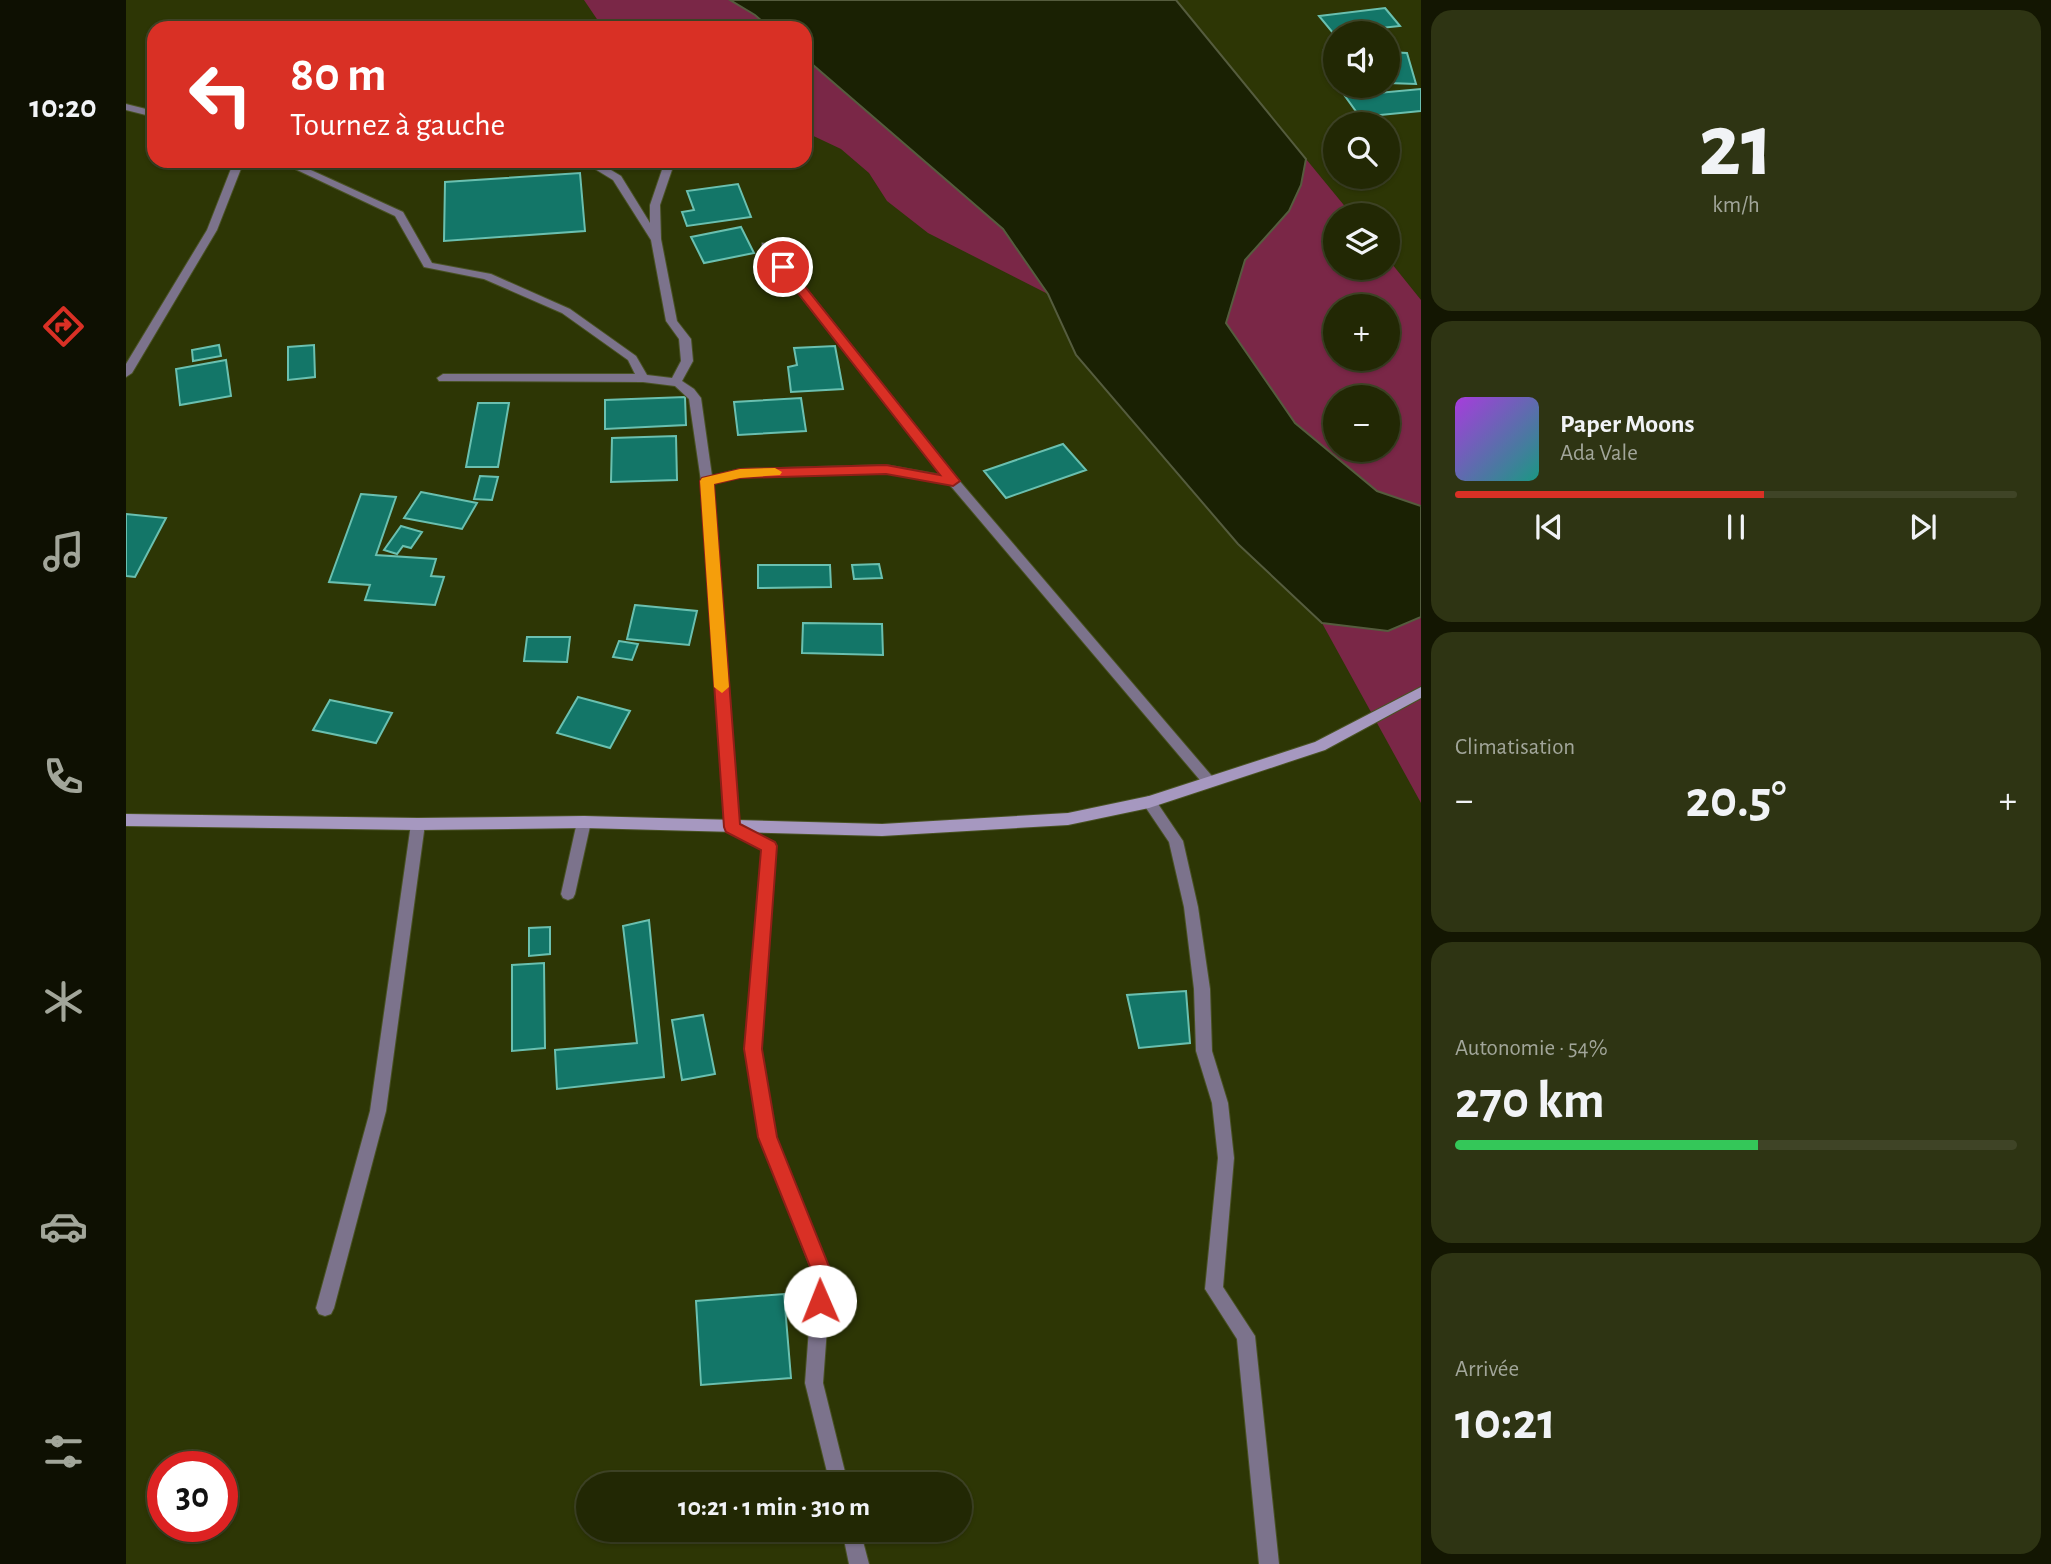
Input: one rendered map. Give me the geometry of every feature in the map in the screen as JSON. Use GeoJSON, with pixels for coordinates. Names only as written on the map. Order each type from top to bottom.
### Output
{"type":"FeatureCollection","features":[{"type":"Feature","properties":{"kind":"main road"},"geometry":{"type":"LineString","coordinates":[[126,820],[418,824],[584,822],[882,830],[1068,819],[1149,802],[1320,746],[1421,692]]}},
{"type":"Feature","properties":{"kind":"street"},"geometry":{"type":"LineString","coordinates":[[126,107],[147,112]]}},
{"type":"Feature","properties":{"kind":"street"},"geometry":{"type":"LineString","coordinates":[[126,373],[212,230],[236,168]]}},
{"type":"Feature","properties":{"kind":"street"},"geometry":{"type":"LineString","coordinates":[[298,168],[399,214],[428,265],[487,276],[566,312],[632,358],[643,378]]}},
{"type":"Feature","properties":{"kind":"street"},"geometry":{"type":"LineString","coordinates":[[600,168],[617,178],[656,240]]}},
{"type":"Feature","properties":{"kind":"street"},"geometry":{"type":"LineString","coordinates":[[668,168],[655,205],[656,240],[672,321],[685,339],[687,360],[676,381]]}},
{"type":"Feature","properties":{"kind":"street"},"geometry":{"type":"LineString","coordinates":[[766,245],[953,481],[1210,782]]}},
{"type":"Feature","properties":{"kind":"street"},"geometry":{"type":"LineString","coordinates":[[443,378],[643,378],[676,381],[688,387],[695,398],[707,481],[732,827],[769,846],[753,1049],[768,1137],[822,1274],[814,1384],[836,1472]]}},
{"type":"Feature","properties":{"kind":"street"},"geometry":{"type":"LineString","coordinates":[[707,481],[740,473],[886,470],[953,481]]}},
{"type":"Feature","properties":{"kind":"street"},"geometry":{"type":"LineString","coordinates":[[1149,802],[1175,841],[1191,908],[1202,989],[1204,1051],[1220,1103],[1226,1158],[1214,1289],[1246,1336],[1269,1564]]}},
{"type":"Feature","properties":{"kind":"street"},"geometry":{"type":"LineString","coordinates":[[568,894],[584,822]]}},
{"type":"Feature","properties":{"kind":"street"},"geometry":{"type":"LineString","coordinates":[[325,1308],[378,1111],[418,824]]}},
{"type":"Feature","properties":{"kind":"street"},"geometry":{"type":"LineString","coordinates":[[854,1542],[859,1564]]}},
{"type":"Feature","properties":{"kind":"shaded area"},"geometry":{"type":"Polygon","coordinates":[[[584,0],[730,0],[762,21],[598,21],[584,0]]]}},
{"type":"Feature","properties":{"kind":"shaded area"},"geometry":{"type":"Polygon","coordinates":[[[730,0],[1176,0],[1306,159],[1301,185],[1289,211],[1245,260],[1226,323],[1295,423],[1323,446],[1323,462],[1342,462],[1377,491],[1421,506],[1421,617],[1388,631],[1322,623],[1238,544],[1076,355],[1048,294],[1003,229],[812,64],[812,21],[762,21],[730,0]]]}},
{"type":"Feature","properties":{"kind":"shaded area"},"geometry":{"type":"Polygon","coordinates":[[[812,64],[1003,229],[1048,294],[928,233],[887,201],[869,173],[841,149],[812,135],[812,64]]]}},
{"type":"Feature","properties":{"kind":"shaded area"},"geometry":{"type":"Polygon","coordinates":[[[1306,159],[1323,180],[1323,189],[1331,189],[1342,203],[1323,203],[1323,280],[1400,280],[1400,274],[1421,300],[1421,506],[1377,491],[1342,462],[1400,462],[1400,385],[1323,385],[1323,446],[1295,423],[1226,323],[1245,260],[1289,211],[1301,185],[1306,159]]]}},
{"type":"Feature","properties":{"kind":"shaded area"},"geometry":{"type":"Polygon","coordinates":[[[1421,617],[1421,803],[1322,623],[1388,631],[1421,617]]]}},
{"type":"Feature","properties":{"kind":"building"},"geometry":{"type":"Polygon","coordinates":[[[1385,8],[1396,21],[1323,21],[1319,16],[1385,8]]]}},
{"type":"Feature","properties":{"kind":"building"},"geometry":{"type":"Polygon","coordinates":[[[1400,53],[1407,53],[1416,84],[1400,83],[1400,53]]]}},
{"type":"Feature","properties":{"kind":"building"},"geometry":{"type":"Polygon","coordinates":[[[1421,89],[1421,111],[1356,112],[1346,98],[1400,98],[1400,91],[1421,89]]]}},
{"type":"Feature","properties":{"kind":"building"},"geometry":{"type":"Polygon","coordinates":[[[580,173],[585,231],[444,241],[445,182],[580,173]]]}},
{"type":"Feature","properties":{"kind":"building"},"geometry":{"type":"Polygon","coordinates":[[[738,184],[751,217],[687,226],[682,212],[694,210],[687,191],[738,184]]]}},
{"type":"Feature","properties":{"kind":"building"},"geometry":{"type":"Polygon","coordinates":[[[741,227],[754,253],[704,263],[691,237],[741,227]]]}},
{"type":"Feature","properties":{"kind":"building"},"geometry":{"type":"Polygon","coordinates":[[[219,345],[221,356],[193,361],[192,350],[219,345]]]}},
{"type":"Feature","properties":{"kind":"building"},"geometry":{"type":"Polygon","coordinates":[[[314,345],[315,377],[288,380],[288,347],[314,345]]]}},
{"type":"Feature","properties":{"kind":"building"},"geometry":{"type":"Polygon","coordinates":[[[835,346],[843,389],[791,392],[788,367],[797,365],[794,348],[835,346]]]}},
{"type":"Feature","properties":{"kind":"building"},"geometry":{"type":"Polygon","coordinates":[[[226,360],[231,396],[180,405],[176,369],[226,360]]]}},
{"type":"Feature","properties":{"kind":"building"},"geometry":{"type":"Polygon","coordinates":[[[685,397],[686,425],[605,429],[605,400],[685,397]]]}},
{"type":"Feature","properties":{"kind":"building"},"geometry":{"type":"Polygon","coordinates":[[[801,398],[806,431],[738,435],[734,402],[801,398]]]}},
{"type":"Feature","properties":{"kind":"building"},"geometry":{"type":"Polygon","coordinates":[[[478,403],[509,403],[498,467],[466,467],[478,403]]]}},
{"type":"Feature","properties":{"kind":"building"},"geometry":{"type":"Polygon","coordinates":[[[676,436],[677,480],[611,482],[612,438],[676,436]]]}},
{"type":"Feature","properties":{"kind":"building"},"geometry":{"type":"Polygon","coordinates":[[[1063,444],[1086,470],[1006,498],[984,471],[1063,444]]]}},
{"type":"Feature","properties":{"kind":"building"},"geometry":{"type":"Polygon","coordinates":[[[480,476],[498,477],[492,500],[474,499],[480,476]]]}},
{"type":"Feature","properties":{"kind":"building"},"geometry":{"type":"Polygon","coordinates":[[[421,492],[477,503],[462,529],[404,518],[421,492]]]}},
{"type":"Feature","properties":{"kind":"building"},"geometry":{"type":"Polygon","coordinates":[[[361,494],[396,497],[376,555],[436,559],[431,576],[444,577],[435,605],[365,600],[370,585],[329,582],[361,494]]]}},
{"type":"Feature","properties":{"kind":"building"},"geometry":{"type":"Polygon","coordinates":[[[126,514],[166,518],[135,577],[126,576],[126,514]]]}},
{"type":"Feature","properties":{"kind":"building"},"geometry":{"type":"Polygon","coordinates":[[[401,526],[422,532],[411,548],[403,546],[397,554],[384,550],[401,526]]]}},
{"type":"Feature","properties":{"kind":"building"},"geometry":{"type":"Polygon","coordinates":[[[879,564],[882,578],[854,579],[852,565],[879,564]]]}},
{"type":"Feature","properties":{"kind":"building"},"geometry":{"type":"Polygon","coordinates":[[[758,565],[830,565],[831,587],[758,588],[758,565]]]}},
{"type":"Feature","properties":{"kind":"building"},"geometry":{"type":"Polygon","coordinates":[[[635,605],[697,611],[689,645],[627,639],[635,605]]]}},
{"type":"Feature","properties":{"kind":"building"},"geometry":{"type":"Polygon","coordinates":[[[803,623],[882,624],[883,655],[802,653],[803,623]]]}},
{"type":"Feature","properties":{"kind":"building"},"geometry":{"type":"Polygon","coordinates":[[[527,637],[570,637],[567,662],[524,661],[527,637]]]}},
{"type":"Feature","properties":{"kind":"building"},"geometry":{"type":"Polygon","coordinates":[[[619,641],[638,644],[632,660],[613,657],[619,641]]]}},
{"type":"Feature","properties":{"kind":"building"},"geometry":{"type":"Polygon","coordinates":[[[578,697],[630,711],[610,748],[557,733],[578,697]]]}},
{"type":"Feature","properties":{"kind":"building"},"geometry":{"type":"Polygon","coordinates":[[[330,700],[392,713],[376,743],[313,730],[330,700]]]}},
{"type":"Feature","properties":{"kind":"building"},"geometry":{"type":"Polygon","coordinates":[[[649,920],[664,1077],[557,1089],[555,1050],[637,1043],[623,926],[649,920]]]}},
{"type":"Feature","properties":{"kind":"building"},"geometry":{"type":"Polygon","coordinates":[[[550,927],[550,954],[529,956],[529,928],[550,927]]]}},
{"type":"Feature","properties":{"kind":"building"},"geometry":{"type":"Polygon","coordinates":[[[544,963],[545,1048],[512,1051],[512,965],[544,963]]]}},
{"type":"Feature","properties":{"kind":"building"},"geometry":{"type":"Polygon","coordinates":[[[1186,991],[1190,1043],[1139,1048],[1127,995],[1186,991]]]}},
{"type":"Feature","properties":{"kind":"building"},"geometry":{"type":"Polygon","coordinates":[[[703,1015],[715,1074],[682,1080],[672,1020],[703,1015]]]}},
{"type":"Feature","properties":{"kind":"building"},"geometry":{"type":"Polygon","coordinates":[[[784,1294],[791,1378],[701,1385],[696,1301],[784,1294]]]}},
{"type":"Feature","properties":{"kind":"slow traffic"},"geometry":{"type":"LineString","coordinates":[[722,687],[707,481],[740,473],[775,472]]}},
{"type":"Feature","properties":{"kind":"route"},"geometry":{"type":"LineString","coordinates":[[783,267],[953,481],[886,470],[740,473],[707,481],[732,827],[769,846],[753,1049],[768,1137],[822,1274],[820,1301]]}}]}
